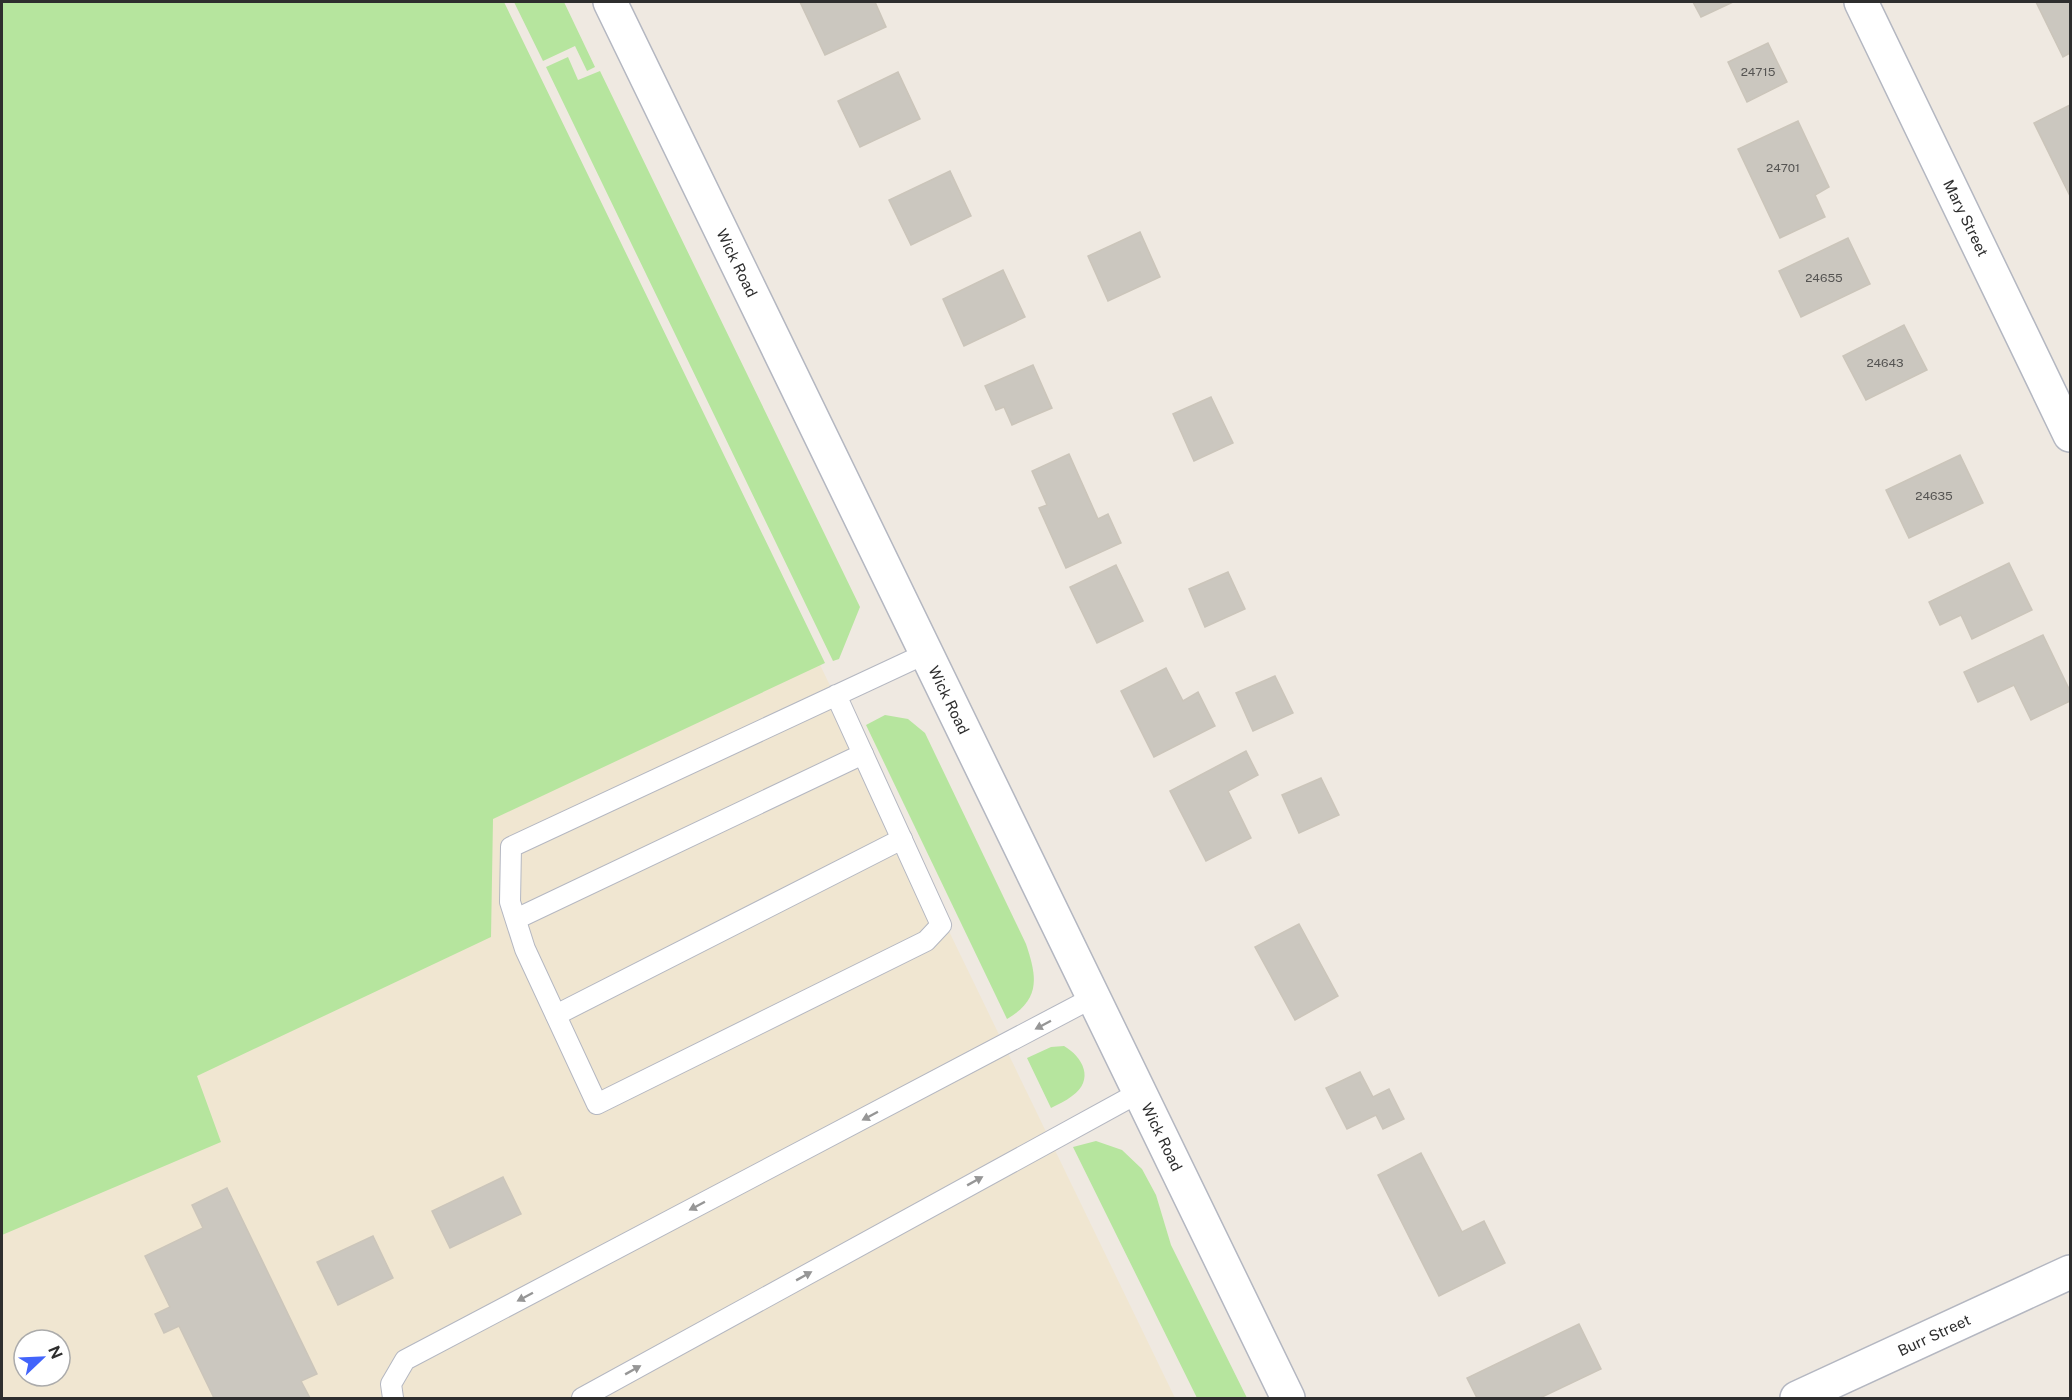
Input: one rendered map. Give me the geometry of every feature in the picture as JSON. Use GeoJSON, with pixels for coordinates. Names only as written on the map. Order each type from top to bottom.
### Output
{"type":"FeatureCollection","features":[{"type":"Feature","properties":{"kind":"street","name":"Wick Road"},"geometry":{"type":"LineString","coordinates":[[610,2],[1288,1398]]}},
{"type":"Feature","properties":{"kind":"street","name":"Mary Street"},"geometry":{"type":"LineString","coordinates":[[1861,2],[2070,435]]}},
{"type":"Feature","properties":{"kind":"street","name":"Burr Street"},"geometry":{"type":"LineString","coordinates":[[1797,1398],[2070,1272]]}},
{"type":"Feature","properties":{"kind":"lane"},"geometry":{"type":"LineString","coordinates":[[836,695],[941,925],[926,941],[597,1104],[525,948],[510,902],[512,846],[836,695],[927,653]]}},
{"type":"Feature","properties":{"kind":"lane"},"geometry":{"type":"LineString","coordinates":[[516,919],[863,754]]}},
{"type":"Feature","properties":{"kind":"lane"},"geometry":{"type":"LineString","coordinates":[[556,1015],[902,839]]}},
{"type":"Feature","properties":{"kind":"lane"},"geometry":{"type":"LineString","coordinates":[[393,1398],[391,1384],[405,1360],[1094,998]]}},
{"type":"Feature","properties":{"kind":"lane"},"geometry":{"type":"LineString","coordinates":[[582,1398],[1140,1092]]}},
{"type":"Feature","properties":{"kind":"shaded area"},"geometry":{"type":"Polygon","coordinates":[[[2,2],[499,2],[1175,1398],[2,1398],[2,2]]]}},
{"type":"Feature","properties":{"kind":"green space"},"geometry":{"type":"Polygon","coordinates":[[[2,2],[504,2],[825,663],[493,819],[491,937],[197,1076],[221,1142],[2,1235],[2,2]]]}},
{"type":"Feature","properties":{"kind":"green space"},"geometry":{"type":"Polygon","coordinates":[[[514,2],[564,2],[595,67],[587,71],[575,46],[543,61],[514,2]]]}},
{"type":"Feature","properties":{"kind":"green space"},"geometry":{"type":"Polygon","coordinates":[[[568,57],[578,80],[600,71],[860,607],[839,659],[833,661],[546,67],[568,57]]]}},
{"type":"Feature","properties":{"kind":"green space"},"geometry":{"type":"Polygon","coordinates":[[[885,715],[908,719],[925,733],[1026,944],[1034,977],[1031,995],[1018,1011],[1007,1019],[866,725],[885,715]]]}},
{"type":"Feature","properties":{"kind":"green space"},"geometry":{"type":"Polygon","coordinates":[[[1064,1046],[1081,1062],[1085,1076],[1079,1090],[1051,1108],[1027,1058],[1051,1047],[1064,1046]]]}},
{"type":"Feature","properties":{"kind":"green space"},"geometry":{"type":"Polygon","coordinates":[[[1096,1141],[1122,1150],[1142,1169],[1156,1195],[1171,1245],[1247,1398],[1197,1398],[1073,1147],[1096,1141]]]}},
{"type":"Feature","properties":{"kind":"building"},"geometry":{"type":"Polygon","coordinates":[[[800,2],[875,2],[886,27],[825,55],[800,2]]]}},
{"type":"Feature","properties":{"kind":"building"},"geometry":{"type":"Polygon","coordinates":[[[1693,2],[1733,2],[1701,17],[1693,2]]]}},
{"type":"Feature","properties":{"kind":"building"},"geometry":{"type":"Polygon","coordinates":[[[2036,2],[2070,2],[2070,53],[2063,57],[2036,2]]]}},
{"type":"Feature","properties":{"kind":"building"},"geometry":{"type":"Polygon","coordinates":[[[1768,43],[1787,82],[1747,102],[1728,62],[1768,43]]]}},
{"type":"Feature","properties":{"kind":"building"},"geometry":{"type":"Polygon","coordinates":[[[898,72],[920,119],[860,147],[838,101],[898,72]]]}},
{"type":"Feature","properties":{"kind":"building"},"geometry":{"type":"Polygon","coordinates":[[[2070,105],[2070,196],[2034,123],[2070,105]]]}},
{"type":"Feature","properties":{"kind":"building"},"geometry":{"type":"Polygon","coordinates":[[[1798,121],[1829,187],[1815,195],[1825,217],[1780,238],[1738,149],[1798,121]]]}},
{"type":"Feature","properties":{"kind":"building"},"geometry":{"type":"Polygon","coordinates":[[[950,171],[971,216],[911,245],[889,200],[950,171]]]}},
{"type":"Feature","properties":{"kind":"building"},"geometry":{"type":"Polygon","coordinates":[[[1140,232],[1160,277],[1108,301],[1088,256],[1140,232]]]}},
{"type":"Feature","properties":{"kind":"building"},"geometry":{"type":"Polygon","coordinates":[[[1848,238],[1870,284],[1801,317],[1779,271],[1848,238]]]}},
{"type":"Feature","properties":{"kind":"building"},"geometry":{"type":"Polygon","coordinates":[[[1003,270],[1025,317],[964,346],[943,299],[1003,270]]]}},
{"type":"Feature","properties":{"kind":"building"},"geometry":{"type":"Polygon","coordinates":[[[1904,325],[1927,370],[1866,400],[1843,356],[1904,325]]]}},
{"type":"Feature","properties":{"kind":"building"},"geometry":{"type":"Polygon","coordinates":[[[1033,365],[1052,408],[1012,425],[1004,407],[996,410],[985,386],[1033,365]]]}},
{"type":"Feature","properties":{"kind":"building"},"geometry":{"type":"Polygon","coordinates":[[[1211,397],[1233,443],[1194,461],[1173,414],[1211,397]]]}},
{"type":"Feature","properties":{"kind":"building"},"geometry":{"type":"Polygon","coordinates":[[[1069,454],[1098,519],[1108,514],[1121,543],[1066,568],[1039,508],[1047,505],[1032,471],[1069,454]]]}},
{"type":"Feature","properties":{"kind":"building"},"geometry":{"type":"Polygon","coordinates":[[[1960,455],[1983,503],[1909,538],[1886,490],[1960,455]]]}},
{"type":"Feature","properties":{"kind":"building"},"geometry":{"type":"Polygon","coordinates":[[[2009,563],[2032,610],[1972,639],[1961,615],[1940,625],[1929,602],[2009,563]]]}},
{"type":"Feature","properties":{"kind":"building"},"geometry":{"type":"Polygon","coordinates":[[[1116,565],[1143,621],[1097,643],[1070,587],[1116,565]]]}},
{"type":"Feature","properties":{"kind":"building"},"geometry":{"type":"Polygon","coordinates":[[[1228,572],[1245,609],[1205,627],[1189,589],[1228,572]]]}},
{"type":"Feature","properties":{"kind":"building"},"geometry":{"type":"Polygon","coordinates":[[[2043,635],[2070,691],[2070,701],[2031,720],[2014,685],[1978,702],[1964,672],[2043,635]]]}},
{"type":"Feature","properties":{"kind":"building"},"geometry":{"type":"Polygon","coordinates":[[[1166,668],[1183,701],[1198,692],[1215,726],[1154,757],[1121,691],[1166,668]]]}},
{"type":"Feature","properties":{"kind":"building"},"geometry":{"type":"Polygon","coordinates":[[[1275,676],[1293,713],[1253,731],[1236,693],[1275,676]]]}},
{"type":"Feature","properties":{"kind":"building"},"geometry":{"type":"Polygon","coordinates":[[[1246,751],[1258,775],[1228,791],[1251,838],[1206,861],[1170,791],[1246,751]]]}},
{"type":"Feature","properties":{"kind":"building"},"geometry":{"type":"Polygon","coordinates":[[[1321,778],[1339,815],[1299,833],[1282,795],[1321,778]]]}},
{"type":"Feature","properties":{"kind":"building"},"geometry":{"type":"Polygon","coordinates":[[[1299,924],[1338,996],[1295,1020],[1255,947],[1299,924]]]}},
{"type":"Feature","properties":{"kind":"building"},"geometry":{"type":"Polygon","coordinates":[[[1360,1072],[1373,1097],[1389,1089],[1404,1119],[1383,1129],[1376,1115],[1347,1129],[1326,1088],[1360,1072]]]}},
{"type":"Feature","properties":{"kind":"building"},"geometry":{"type":"Polygon","coordinates":[[[1421,1153],[1462,1232],[1484,1221],[1505,1263],[1439,1296],[1378,1175],[1421,1153]]]}},
{"type":"Feature","properties":{"kind":"building"},"geometry":{"type":"Polygon","coordinates":[[[503,1177],[521,1214],[450,1248],[432,1211],[503,1177]]]}},
{"type":"Feature","properties":{"kind":"building"},"geometry":{"type":"Polygon","coordinates":[[[227,1188],[317,1374],[301,1381],[310,1398],[214,1398],[179,1326],[164,1333],[155,1314],[170,1307],[145,1256],[203,1228],[192,1205],[227,1188]]]}},
{"type":"Feature","properties":{"kind":"building"},"geometry":{"type":"Polygon","coordinates":[[[373,1236],[393,1278],[338,1305],[317,1262],[373,1236]]]}},
{"type":"Feature","properties":{"kind":"building"},"geometry":{"type":"Polygon","coordinates":[[[1579,1324],[1601,1369],[1540,1398],[1477,1398],[1467,1378],[1579,1324]]]}}]}
